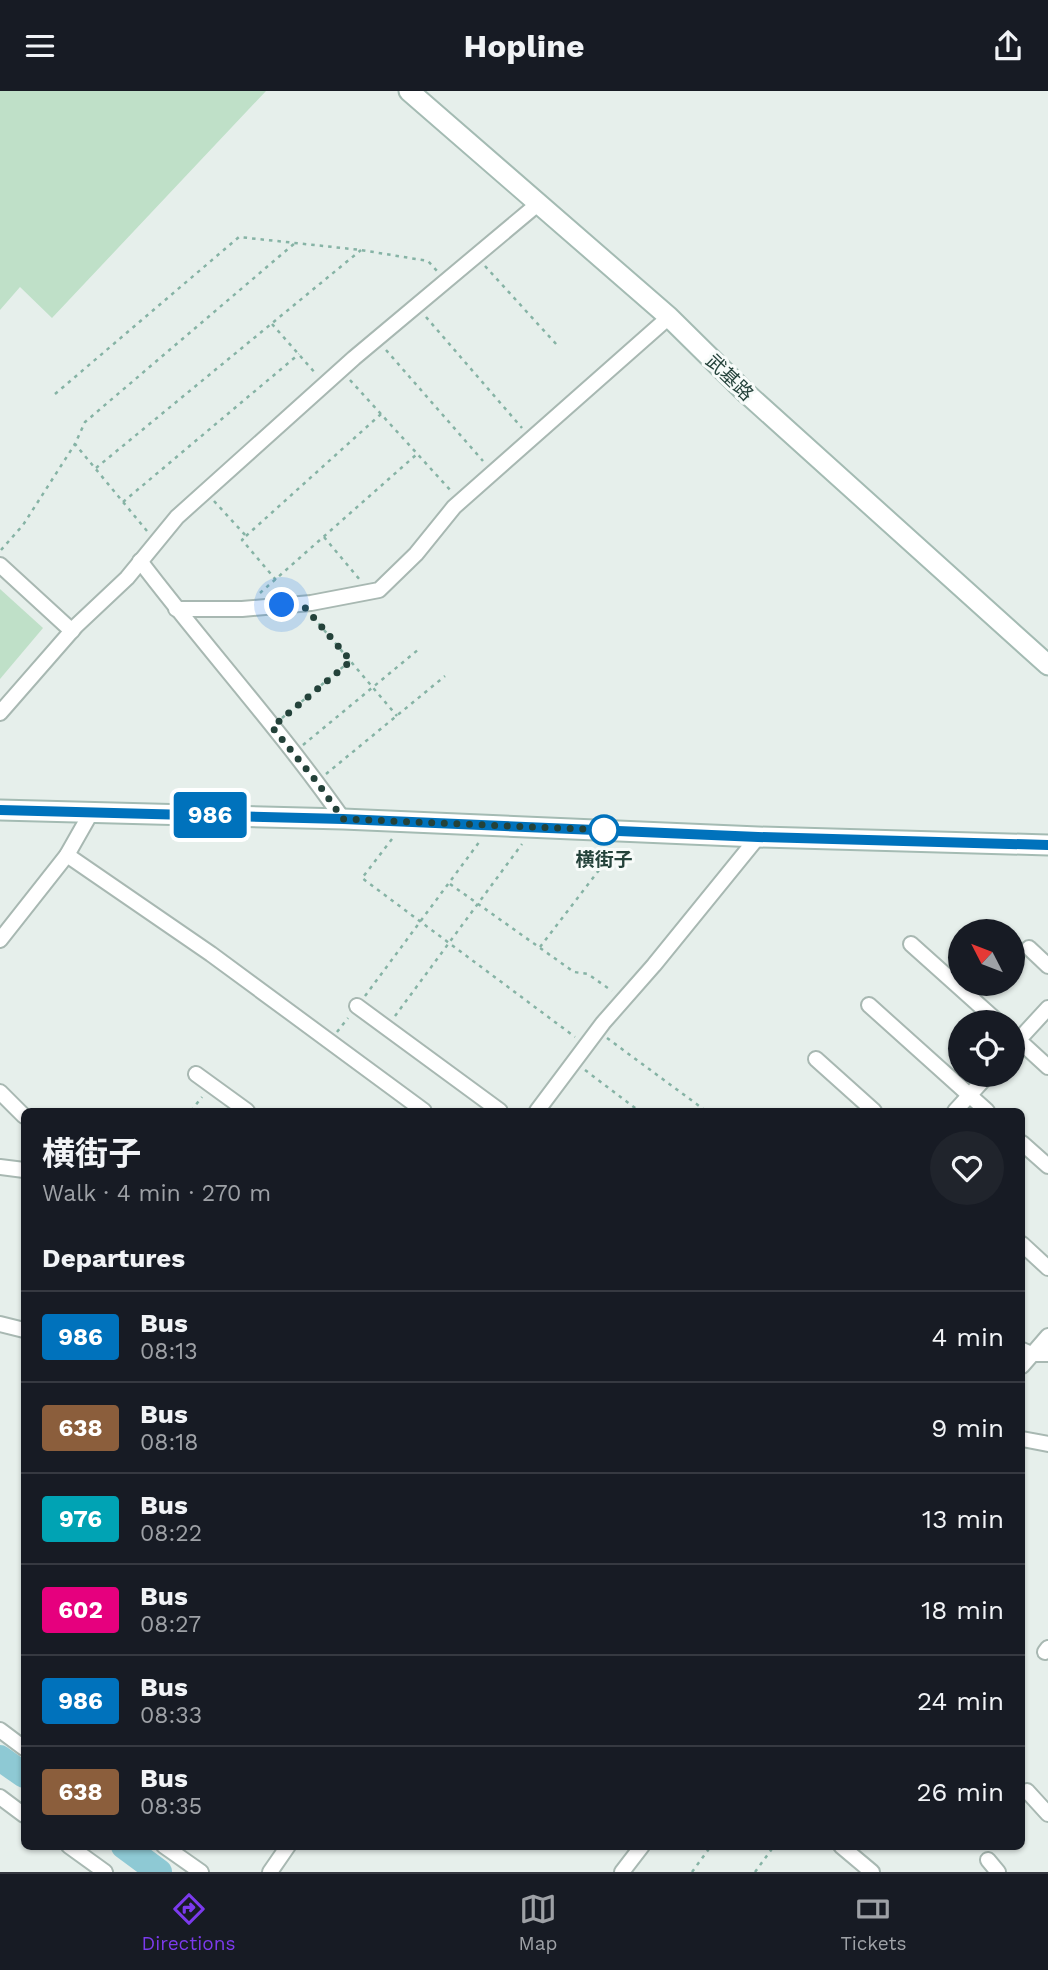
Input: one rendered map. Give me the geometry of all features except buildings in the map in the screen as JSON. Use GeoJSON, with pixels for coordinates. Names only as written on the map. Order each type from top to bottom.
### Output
{"type":"FeatureCollection","features":[{"type":"Feature","properties":{"kind":"main road","name":"武基路"},"geometry":{"type":"LineString","coordinates":[[410,91],[669,317],[745,392],[1048,665]]}},
{"type":"Feature","properties":{"kind":"main road"},"geometry":{"type":"LineString","coordinates":[[0,810],[405,821],[758,837],[1048,845]]}},
{"type":"Feature","properties":{"kind":"street"},"geometry":{"type":"LineString","coordinates":[[0,713],[72,631],[127,578],[177,516],[341,370],[539,203]]}},
{"type":"Feature","properties":{"kind":"street"},"geometry":{"type":"LineString","coordinates":[[176,608],[242,609],[302,604],[379,590],[416,554],[461,501],[669,317]]}},
{"type":"Feature","properties":{"kind":"street"},"geometry":{"type":"LineString","coordinates":[[141,561],[317,782],[343,819]]}},
{"type":"Feature","properties":{"kind":"street"},"geometry":{"type":"LineString","coordinates":[[0,565],[72,631]]}},
{"type":"Feature","properties":{"kind":"street"},"geometry":{"type":"LineString","coordinates":[[0,940],[67,855],[92,811]]}},
{"type":"Feature","properties":{"kind":"street"},"geometry":{"type":"LineString","coordinates":[[539,1108],[597,1031],[758,837]]}},
{"type":"Feature","properties":{"kind":"street"},"geometry":{"type":"LineString","coordinates":[[67,855],[211,954],[420,1108]]}},
{"type":"Feature","properties":{"kind":"street"},"geometry":{"type":"LineString","coordinates":[[911,944],[985,1010]]}},
{"type":"Feature","properties":{"kind":"street"},"geometry":{"type":"LineString","coordinates":[[1029,949],[1048,966]]}},
{"type":"Feature","properties":{"kind":"street"},"geometry":{"type":"LineString","coordinates":[[870,1005],[984,1108]]}},
{"type":"Feature","properties":{"kind":"street"},"geometry":{"type":"LineString","coordinates":[[357,1006],[496,1108]]}},
{"type":"Feature","properties":{"kind":"street"},"geometry":{"type":"LineString","coordinates":[[1025,1031],[1048,1007]]}},
{"type":"Feature","properties":{"kind":"street"},"geometry":{"type":"LineString","coordinates":[[1025,1049],[1048,1067]]}},
{"type":"Feature","properties":{"kind":"street"},"geometry":{"type":"LineString","coordinates":[[816,1059],[871,1108]]}},
{"type":"Feature","properties":{"kind":"street"},"geometry":{"type":"LineString","coordinates":[[197,1074],[243,1108]]}},
{"type":"Feature","properties":{"kind":"street"},"geometry":{"type":"LineString","coordinates":[[958,1108],[977,1087]]}},
{"type":"Feature","properties":{"kind":"street"},"geometry":{"type":"LineString","coordinates":[[0,1092],[21,1113]]}},
{"type":"Feature","properties":{"kind":"street"},"geometry":{"type":"LineString","coordinates":[[1025,1146],[1048,1166]]}},
{"type":"Feature","properties":{"kind":"street"},"geometry":{"type":"LineString","coordinates":[[0,1167],[21,1170]]}},
{"type":"Feature","properties":{"kind":"street"},"geometry":{"type":"LineString","coordinates":[[1025,1247],[1048,1268]]}},
{"type":"Feature","properties":{"kind":"street"},"geometry":{"type":"LineString","coordinates":[[0,1324],[21,1329]]}},
{"type":"Feature","properties":{"kind":"street"},"geometry":{"type":"LineString","coordinates":[[1025,1356],[1048,1336]]}},
{"type":"Feature","properties":{"kind":"street"},"geometry":{"type":"LineString","coordinates":[[1025,1356],[1048,1354]]}},
{"type":"Feature","properties":{"kind":"street"},"geometry":{"type":"LineString","coordinates":[[1025,1440],[1048,1444]]}},
{"type":"Feature","properties":{"kind":"street"},"geometry":{"type":"LineString","coordinates":[[0,1730],[21,1746]]}},
{"type":"Feature","properties":{"kind":"street"},"geometry":{"type":"LineString","coordinates":[[1027,1791],[1048,1814]]}},
{"type":"Feature","properties":{"kind":"street"},"geometry":{"type":"LineString","coordinates":[[0,1797],[21,1813]]}},
{"type":"Feature","properties":{"kind":"street"},"geometry":{"type":"LineString","coordinates":[[75,1850],[105,1872]]}},
{"type":"Feature","properties":{"kind":"street"},"geometry":{"type":"LineString","coordinates":[[170,1850],[201,1872]]}},
{"type":"Feature","properties":{"kind":"street"},"geometry":{"type":"LineString","coordinates":[[270,1872],[285,1850]]}},
{"type":"Feature","properties":{"kind":"street"},"geometry":{"type":"LineString","coordinates":[[622,1872],[639,1850]]}},
{"type":"Feature","properties":{"kind":"street"},"geometry":{"type":"LineString","coordinates":[[846,1850],[872,1872]]}},
{"type":"Feature","properties":{"kind":"street"},"geometry":{"type":"LineString","coordinates":[[988,1860],[998,1872]]}},
{"type":"Feature","properties":{"kind":"path"},"geometry":{"type":"LineString","coordinates":[[55,394],[239,237],[361,250],[428,261],[446,282]]}},
{"type":"Feature","properties":{"kind":"path"},"geometry":{"type":"LineString","coordinates":[[0,552],[23,525],[75,444],[85,422],[295,242]]}},
{"type":"Feature","properties":{"kind":"path"},"geometry":{"type":"LineString","coordinates":[[95,469],[361,250]]}},
{"type":"Feature","properties":{"kind":"path"},"geometry":{"type":"LineString","coordinates":[[476,256],[556,345]]}},
{"type":"Feature","properties":{"kind":"path"},"geometry":{"type":"LineString","coordinates":[[416,306],[531,439]]}},
{"type":"Feature","properties":{"kind":"path"},"geometry":{"type":"LineString","coordinates":[[272,324],[325,384]]}},
{"type":"Feature","properties":{"kind":"path"},"geometry":{"type":"LineString","coordinates":[[377,339],[493,472]]}},
{"type":"Feature","properties":{"kind":"path"},"geometry":{"type":"LineString","coordinates":[[123,502],[299,354]]}},
{"type":"Feature","properties":{"kind":"path"},"geometry":{"type":"LineString","coordinates":[[341,370],[461,501]]}},
{"type":"Feature","properties":{"kind":"path"},"geometry":{"type":"LineString","coordinates":[[276,580],[242,540],[381,414]]}},
{"type":"Feature","properties":{"kind":"path"},"geometry":{"type":"LineString","coordinates":[[75,444],[156,542]]}},
{"type":"Feature","properties":{"kind":"path"},"geometry":{"type":"LineString","coordinates":[[242,609],[418,454]]}},
{"type":"Feature","properties":{"kind":"path"},"geometry":{"type":"LineString","coordinates":[[205,490],[246,536]]}},
{"type":"Feature","properties":{"kind":"path"},"geometry":{"type":"LineString","coordinates":[[324,537],[371,592]]}},
{"type":"Feature","properties":{"kind":"path"},"geometry":{"type":"LineString","coordinates":[[302,604],[397,716]]}},
{"type":"Feature","properties":{"kind":"path"},"geometry":{"type":"LineString","coordinates":[[293,753],[419,649]]}},
{"type":"Feature","properties":{"kind":"path"},"geometry":{"type":"LineString","coordinates":[[272,727],[351,661]]}},
{"type":"Feature","properties":{"kind":"path"},"geometry":{"type":"LineString","coordinates":[[317,782],[445,676]]}},
{"type":"Feature","properties":{"kind":"path"},"geometry":{"type":"LineString","coordinates":[[405,821],[362,878],[586,1046]]}},
{"type":"Feature","properties":{"kind":"path"},"geometry":{"type":"LineString","coordinates":[[329,1042],[492,825]]}},
{"type":"Feature","properties":{"kind":"path"},"geometry":{"type":"LineString","coordinates":[[386,1028],[535,827]]}},
{"type":"Feature","properties":{"kind":"path"},"geometry":{"type":"LineString","coordinates":[[540,947],[629,831]]}},
{"type":"Feature","properties":{"kind":"path"},"geometry":{"type":"LineString","coordinates":[[449,883],[574,972],[588,974],[624,999]]}},
{"type":"Feature","properties":{"kind":"path"},"geometry":{"type":"LineString","coordinates":[[597,1031],[702,1108]]}},
{"type":"Feature","properties":{"kind":"path"},"geometry":{"type":"LineString","coordinates":[[574,1062],[635,1108]]}},
{"type":"Feature","properties":{"kind":"path"},"geometry":{"type":"LineString","coordinates":[[193,1108],[204,1094]]}},
{"type":"Feature","properties":{"kind":"path"},"geometry":{"type":"LineString","coordinates":[[692,1872],[708,1850]]}},
{"type":"Feature","properties":{"kind":"path"},"geometry":{"type":"LineString","coordinates":[[755,1872],[771,1850]]}},
{"type":"Feature","properties":{"kind":"green space"},"geometry":{"type":"Polygon","coordinates":[[[0,91],[266,91],[52,318],[20,287],[0,310],[0,91]]]}},
{"type":"Feature","properties":{"kind":"green space"},"geometry":{"type":"Polygon","coordinates":[[[0,589],[43,628],[0,679],[0,589]]]}},
{"type":"Feature","properties":{"kind":"waterway"},"geometry":{"type":"LineString","coordinates":[[0,1758],[21,1773]]}},
{"type":"Feature","properties":{"kind":"waterway"},"geometry":{"type":"LineString","coordinates":[[129,1850],[159,1872]]}},
{"type":"Feature","properties":{"kind":"bus line","name":"986"},"geometry":{"type":"LineString","coordinates":[[0,810],[343,819],[758,837],[1048,845]]}},
{"type":"Feature","properties":{"kind":"place","name":"横街子"},"geometry":{"type":"Point","coordinates":[604,830]}},
{"type":"Feature","properties":{"kind":"route"},"geometry":{"type":"LineString","coordinates":[[282,605],[302,604],[351,661],[272,727],[343,819],[604,830]]}}]}
